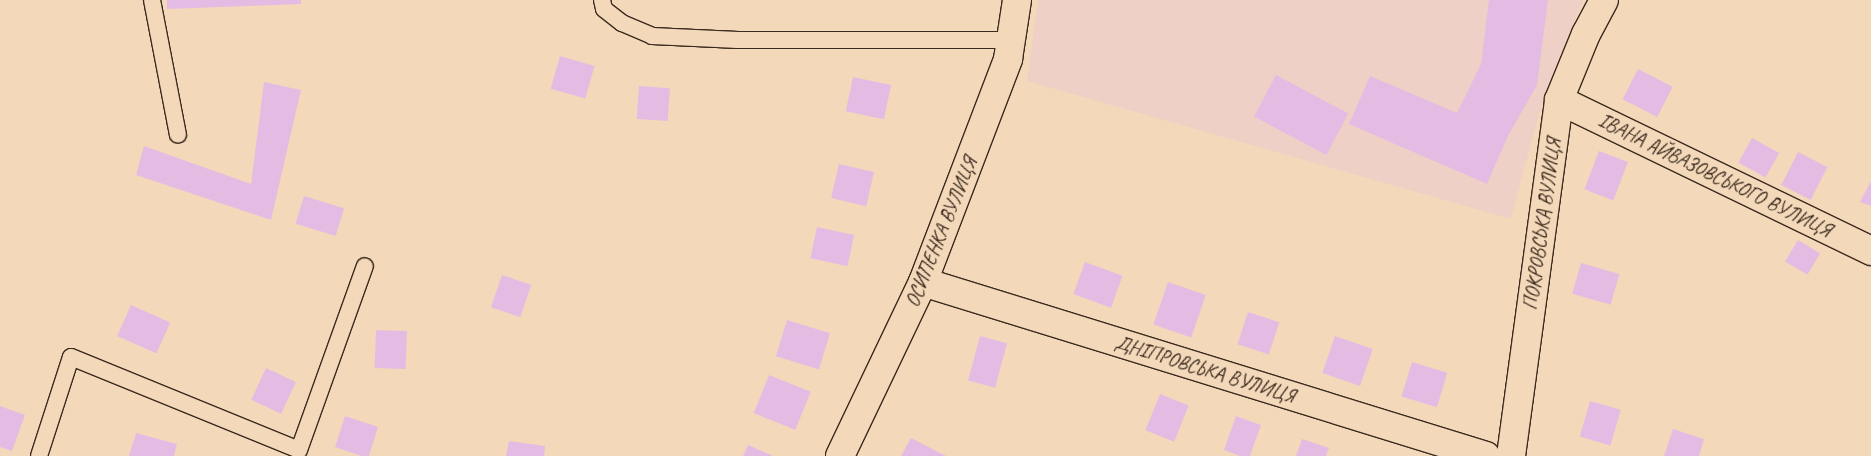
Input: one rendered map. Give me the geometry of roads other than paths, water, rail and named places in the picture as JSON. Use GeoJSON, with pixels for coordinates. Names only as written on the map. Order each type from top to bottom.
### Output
{"type":"FeatureCollection","features":[{"type":"Feature","properties":{"kind":"street","name":"ОСИПЕНКА ВУЛИЦЯ"},"geometry":{"type":"LineString","coordinates":[[840,456],[923,282],[1008,59],[1017,0]]}},
{"type":"Feature","properties":{"kind":"street","name":"ПОКРОВСЬКА ВУЛИЦЯ"},"geometry":{"type":"LineString","coordinates":[[1511,456],[1559,100],[1586,34],[1604,0]]}},
{"type":"Feature","properties":{"kind":"street","name":"ІВАНА АЙВАЗОВСЬКОГО ВУЛИЦЯ"},"geometry":{"type":"LineString","coordinates":[[1559,100],[1871,251]]}},
{"type":"Feature","properties":{"kind":"street","name":"ДНІПРОВСЬКА ВУЛИЦЯ"},"geometry":{"type":"LineString","coordinates":[[923,282],[1486,456]]}},
{"type":"Feature","properties":{"kind":"lane"},"geometry":{"type":"LineString","coordinates":[[152,0],[178,135]]}},
{"type":"Feature","properties":{"kind":"lane"},"geometry":{"type":"LineString","coordinates":[[602,0],[604,9],[622,23],[652,36],[738,40],[1011,40]]}},
{"type":"Feature","properties":{"kind":"lane"},"geometry":{"type":"LineString","coordinates":[[39,456],[71,357],[299,450],[365,266]]}}]}
